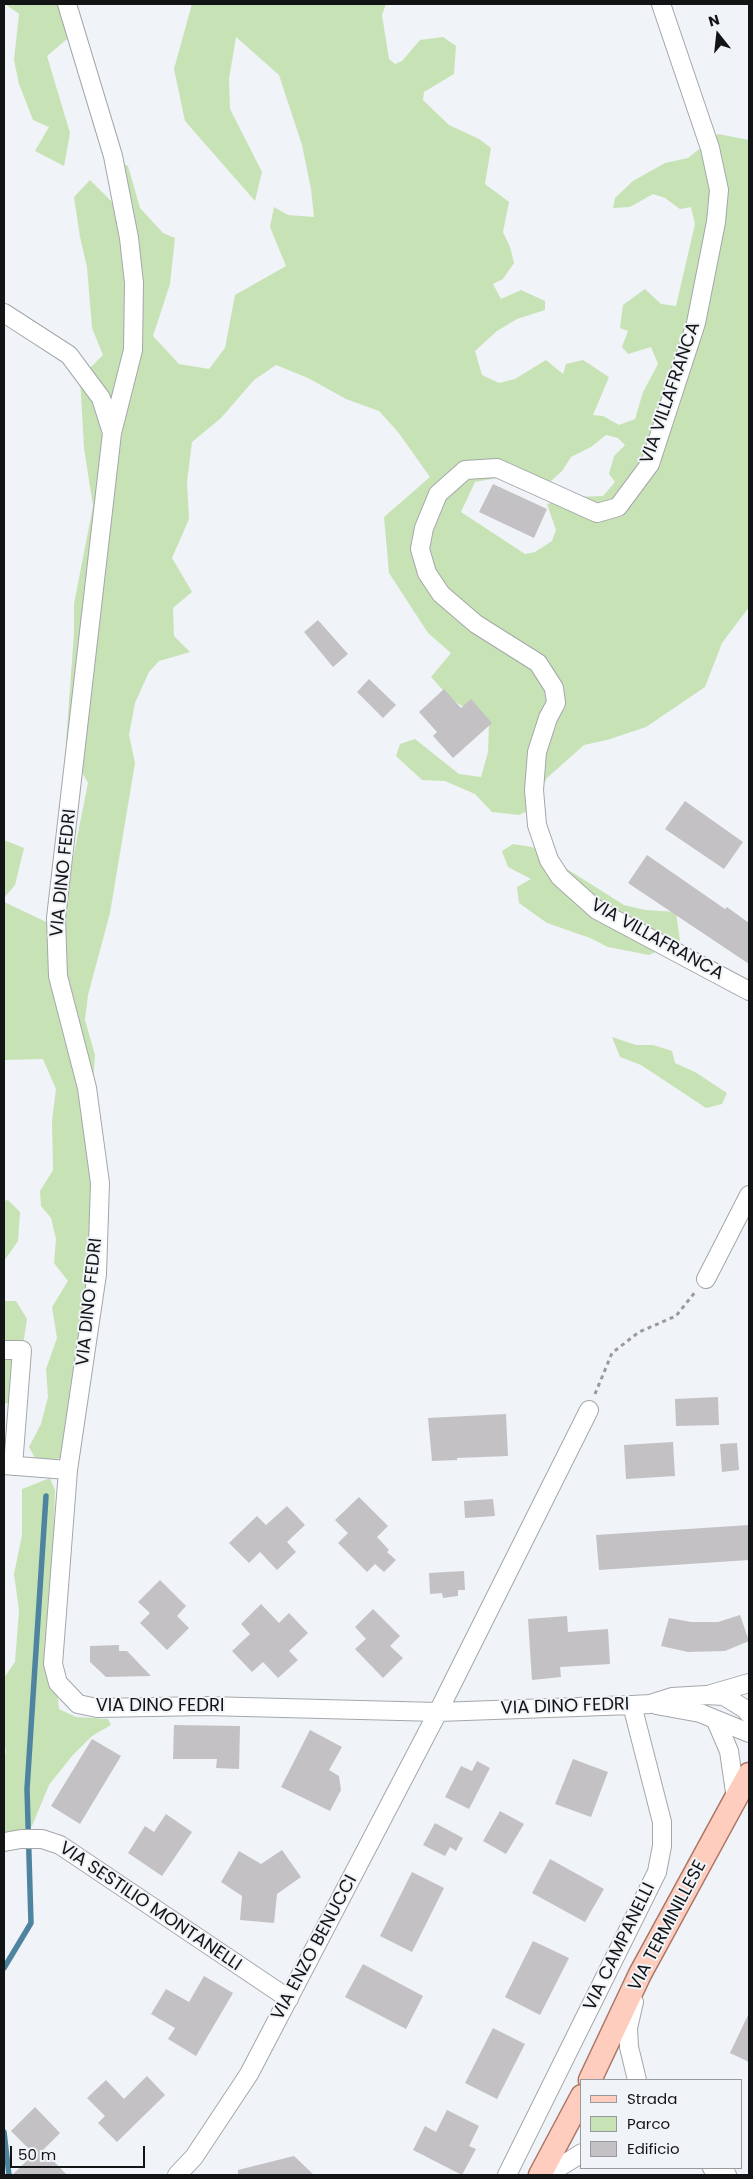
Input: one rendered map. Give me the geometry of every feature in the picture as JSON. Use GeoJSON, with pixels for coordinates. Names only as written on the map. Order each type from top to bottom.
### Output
{"type":"FeatureCollection","features":[{"type":"Feature","properties":{"kind":"main road","name":"VIA TERMINILLESE"},"geometry":{"type":"LineString","coordinates":[[590,2079],[640,1974],[749,1774]]}},
{"type":"Feature","properties":{"kind":"main road"},"geometry":{"type":"LineString","coordinates":[[540,2175],[580,2104]]}},
{"type":"Feature","properties":{"kind":"street"},"geometry":{"type":"LineString","coordinates":[[67,4],[113,156],[129,238],[134,283],[133,350],[112,433]]}},
{"type":"Feature","properties":{"kind":"street","name":"VIA VILLAFRANCA"},"geometry":{"type":"LineString","coordinates":[[661,4],[710,148],[719,190],[716,222],[696,323],[650,464],[618,507],[597,513],[496,468],[465,470],[438,494],[424,528],[420,548],[427,573],[441,594],[476,624],[538,662],[554,688],[556,703],[537,752],[534,790],[537,825],[549,860],[560,877],[597,910],[749,991]]}},
{"type":"Feature","properties":{"kind":"street","name":"VIA DINO FEDRI"},"geometry":{"type":"LineString","coordinates":[[4,313],[69,355],[101,398],[112,433],[56,918],[58,976],[87,1088],[100,1183],[97,1274],[68,1470],[53,1664],[58,1683],[78,1704],[96,1708],[206,1706],[438,1712],[650,1704],[700,1713],[749,1733]]}},
{"type":"Feature","properties":{"kind":"street"},"geometry":{"type":"LineString","coordinates":[[706,1279],[743,1224],[749,1195]]}},
{"type":"Feature","properties":{"kind":"street"},"geometry":{"type":"LineString","coordinates":[[4,1350],[22,1350],[11,1415],[9,1466],[68,1470]]}},
{"type":"Feature","properties":{"kind":"street","name":"VIA ENZO BENUCCI"},"geometry":{"type":"LineString","coordinates":[[177,2175],[194,2157],[249,2074],[289,2000],[438,1712],[589,1410]]}},
{"type":"Feature","properties":{"kind":"street","name":"VIA DINO FEDRI"},"geometry":{"type":"LineString","coordinates":[[706,1695],[749,1683]]}},
{"type":"Feature","properties":{"kind":"street","name":"VIA DINO FEDRI"},"geometry":{"type":"LineString","coordinates":[[650,1704],[672,1697],[724,1696],[746,1709],[749,1714]]}},
{"type":"Feature","properties":{"kind":"street","name":"VIA CAMPANELLI"},"geometry":{"type":"LineString","coordinates":[[506,2175],[657,1872],[662,1846],[662,1822],[632,1705]]}},
{"type":"Feature","properties":{"kind":"street"},"geometry":{"type":"LineString","coordinates":[[716,1721],[729,1751],[736,1799]]}},
{"type":"Feature","properties":{"kind":"street","name":"VIA SESTILIO MONTANELLI"},"geometry":{"type":"LineString","coordinates":[[4,1842],[21,1839],[42,1839],[60,1845],[289,2000]]}},
{"type":"Feature","properties":{"kind":"street"},"geometry":{"type":"LineString","coordinates":[[636,2079],[629,2047],[628,2028],[640,1974]]}},
{"type":"Feature","properties":{"kind":"street"},"geometry":{"type":"LineString","coordinates":[[550,2175],[580,2154]]}},
{"type":"Feature","properties":{"kind":"street"},"geometry":{"type":"LineString","coordinates":[[714,2169],[727,2175]]}},
{"type":"Feature","properties":{"kind":"path"},"geometry":{"type":"LineString","coordinates":[[589,1410],[612,1353],[639,1332],[676,1316],[706,1279]]}},
{"type":"Feature","properties":{"kind":"green space"},"geometry":{"type":"Polygon","coordinates":[[[5,4],[71,4],[73,34],[47,56],[70,133],[64,166],[35,151],[49,127],[33,120],[19,84],[14,60],[19,14],[5,4]]]}},
{"type":"Feature","properties":{"kind":"green space"},"geometry":{"type":"Polygon","coordinates":[[[192,4],[386,4],[382,15],[389,59],[395,64],[402,61],[420,40],[443,37],[456,46],[454,74],[424,92],[423,100],[449,125],[479,139],[491,148],[485,184],[509,202],[503,232],[510,247],[514,263],[503,279],[493,284],[501,299],[521,290],[545,301],[545,310],[517,319],[497,331],[475,351],[482,375],[499,383],[515,379],[546,360],[563,374],[566,364],[583,360],[609,377],[593,415],[603,416],[619,425],[635,419],[643,392],[658,364],[651,347],[628,354],[622,347],[628,331],[620,328],[623,305],[645,289],[661,304],[676,306],[695,224],[691,207],[680,209],[665,198],[653,194],[630,207],[613,208],[615,198],[633,181],[665,163],[688,158],[718,134],[749,140],[749,607],[722,643],[705,687],[646,727],[607,740],[584,745],[547,778],[530,810],[519,815],[492,812],[475,794],[445,781],[422,780],[396,756],[400,744],[415,739],[459,774],[481,777],[488,752],[489,723],[451,699],[431,677],[451,653],[428,633],[389,573],[384,517],[430,477],[398,432],[379,411],[346,399],[308,378],[276,365],[254,380],[221,418],[192,442],[187,482],[189,519],[172,558],[192,592],[173,608],[174,636],[190,652],[159,661],[149,672],[135,703],[129,735],[135,763],[110,913],[88,995],[85,1020],[95,1055],[91,1115],[92,1179],[109,1217],[106,1241],[67,1458],[36,1460],[29,1447],[41,1424],[48,1397],[46,1369],[57,1338],[52,1307],[68,1281],[54,1263],[56,1239],[51,1218],[41,1206],[40,1191],[53,1170],[52,1121],[56,1089],[43,1059],[4,1060],[4,902],[59,928],[88,783],[66,743],[74,633],[74,604],[93,506],[84,448],[80,378],[103,355],[92,328],[87,267],[74,197],[90,180],[120,210],[115,160],[128,166],[140,208],[163,233],[175,238],[170,284],[153,336],[179,364],[209,369],[225,348],[235,295],[286,266],[270,227],[274,207],[288,215],[314,217],[311,189],[302,145],[279,75],[236,37],[229,79],[230,109],[262,172],[255,201],[185,121],[174,69],[192,4]],[[606,435],[591,447],[571,457],[562,471],[550,482],[526,478],[497,478],[475,482],[461,512],[525,554],[535,552],[552,541],[556,530],[547,504],[571,497],[603,496],[615,482],[609,474],[614,456],[625,445],[618,438],[606,435]]]}},
{"type":"Feature","properties":{"kind":"green space"},"geometry":{"type":"Polygon","coordinates":[[[4,840],[24,848],[15,885],[4,898],[4,840]]]}},
{"type":"Feature","properties":{"kind":"green space"},"geometry":{"type":"Polygon","coordinates":[[[513,844],[532,847],[624,905],[645,910],[676,912],[680,941],[649,955],[608,947],[590,938],[547,923],[519,903],[517,887],[531,879],[508,867],[502,851],[513,844]]]}},
{"type":"Feature","properties":{"kind":"green space"},"geometry":{"type":"Polygon","coordinates":[[[612,1037],[636,1045],[653,1045],[672,1051],[675,1063],[695,1072],[727,1093],[722,1104],[706,1108],[641,1065],[620,1057],[612,1037]]]}},
{"type":"Feature","properties":{"kind":"green space"},"geometry":{"type":"Polygon","coordinates":[[[8,1200],[20,1212],[18,1241],[4,1261],[4,1201],[8,1200]]]}},
{"type":"Feature","properties":{"kind":"green space"},"geometry":{"type":"Polygon","coordinates":[[[4,1301],[16,1301],[27,1319],[14,1404],[4,1403],[4,1301]]]}},
{"type":"Feature","properties":{"kind":"green space"},"geometry":{"type":"Polygon","coordinates":[[[50,1478],[55,1490],[54,1527],[59,1579],[57,1690],[59,1709],[76,1717],[108,1719],[111,1725],[92,1736],[72,1756],[49,1785],[32,1826],[6,1836],[4,1835],[4,1756],[6,1752],[4,1742],[4,1678],[15,1662],[19,1610],[14,1574],[22,1535],[22,1489],[50,1478]]]}},
{"type":"Feature","properties":{"kind":"building"},"geometry":{"type":"Polygon","coordinates":[[[493,484],[547,509],[534,538],[479,512],[493,484]]]}},
{"type":"Feature","properties":{"kind":"building"},"geometry":{"type":"Polygon","coordinates":[[[318,620],[348,654],[333,667],[304,632],[318,620]]]}},
{"type":"Feature","properties":{"kind":"building"},"geometry":{"type":"Polygon","coordinates":[[[369,679],[396,705],[383,718],[357,692],[369,679]]]}},
{"type":"Feature","properties":{"kind":"building"},"geometry":{"type":"Polygon","coordinates":[[[444,689],[461,708],[471,699],[492,723],[453,758],[433,736],[437,732],[419,712],[444,689]]]}},
{"type":"Feature","properties":{"kind":"building"},"geometry":{"type":"Polygon","coordinates":[[[685,801],[743,842],[724,869],[665,829],[685,801]]]}},
{"type":"Feature","properties":{"kind":"building"},"geometry":{"type":"Polygon","coordinates":[[[647,855],[725,909],[727,907],[749,923],[749,964],[628,883],[647,855]]]}},
{"type":"Feature","properties":{"kind":"building"},"geometry":{"type":"Polygon","coordinates":[[[718,1397],[719,1425],[676,1426],[675,1399],[718,1397]]]}},
{"type":"Feature","properties":{"kind":"building"},"geometry":{"type":"Polygon","coordinates":[[[506,1414],[508,1456],[432,1461],[428,1418],[506,1414]]]}},
{"type":"Feature","properties":{"kind":"building"},"geometry":{"type":"Polygon","coordinates":[[[673,1442],[675,1476],[626,1479],[624,1445],[673,1442]]]}},
{"type":"Feature","properties":{"kind":"building"},"geometry":{"type":"Polygon","coordinates":[[[737,1443],[739,1470],[722,1472],[720,1444],[737,1443]]]}},
{"type":"Feature","properties":{"kind":"building"},"geometry":{"type":"Polygon","coordinates":[[[359,1497],[388,1526],[377,1537],[389,1550],[387,1552],[396,1560],[384,1572],[375,1564],[367,1572],[338,1543],[348,1533],[335,1520],[359,1497]]]}},
{"type":"Feature","properties":{"kind":"building"},"geometry":{"type":"Polygon","coordinates":[[[493,1499],[495,1516],[465,1518],[464,1501],[493,1499]]]}},
{"type":"Feature","properties":{"kind":"building"},"geometry":{"type":"Polygon","coordinates":[[[287,1506],[305,1525],[287,1542],[296,1552],[277,1570],[260,1552],[249,1563],[229,1543],[257,1516],[266,1525],[287,1506]]]}},
{"type":"Feature","properties":{"kind":"building"},"geometry":{"type":"Polygon","coordinates":[[[749,1525],[749,1560],[599,1570],[596,1535],[749,1525]]]}},
{"type":"Feature","properties":{"kind":"building"},"geometry":{"type":"Polygon","coordinates":[[[464,1571],[465,1590],[458,1590],[458,1596],[443,1598],[442,1593],[430,1594],[429,1573],[464,1571]]]}},
{"type":"Feature","properties":{"kind":"building"},"geometry":{"type":"Polygon","coordinates":[[[160,1580],[186,1606],[177,1616],[189,1628],[167,1650],[140,1623],[150,1613],[138,1602],[160,1580]]]}},
{"type":"Feature","properties":{"kind":"building"},"geometry":{"type":"Polygon","coordinates":[[[261,1604],[279,1623],[289,1613],[308,1633],[289,1651],[298,1660],[278,1678],[263,1662],[252,1672],[232,1651],[250,1634],[241,1624],[261,1604]]]}},
{"type":"Feature","properties":{"kind":"building"},"geometry":{"type":"Polygon","coordinates":[[[373,1609],[400,1636],[390,1646],[403,1658],[383,1678],[355,1649],[366,1639],[355,1627],[373,1609]]]}},
{"type":"Feature","properties":{"kind":"building"},"geometry":{"type":"Polygon","coordinates":[[[740,1615],[749,1641],[725,1651],[688,1652],[661,1646],[669,1618],[691,1622],[718,1622],[740,1615]]]}},
{"type":"Feature","properties":{"kind":"building"},"geometry":{"type":"Polygon","coordinates":[[[567,1616],[568,1632],[608,1629],[610,1664],[560,1667],[561,1677],[532,1680],[528,1619],[567,1616]]]}},
{"type":"Feature","properties":{"kind":"building"},"geometry":{"type":"Polygon","coordinates":[[[119,1645],[119,1651],[127,1651],[151,1676],[106,1677],[90,1662],[90,1646],[119,1645]]]}},
{"type":"Feature","properties":{"kind":"building"},"geometry":{"type":"Polygon","coordinates":[[[174,1725],[240,1726],[239,1769],[216,1768],[217,1759],[173,1759],[174,1725]]]}},
{"type":"Feature","properties":{"kind":"building"},"geometry":{"type":"Polygon","coordinates":[[[310,1730],[342,1747],[329,1770],[339,1776],[341,1790],[330,1811],[281,1787],[310,1730]]]}},
{"type":"Feature","properties":{"kind":"building"},"geometry":{"type":"Polygon","coordinates":[[[92,1739],[121,1756],[80,1824],[51,1806],[92,1739]]]}},
{"type":"Feature","properties":{"kind":"building"},"geometry":{"type":"Polygon","coordinates":[[[573,1759],[608,1772],[591,1817],[555,1804],[573,1759]]]}},
{"type":"Feature","properties":{"kind":"building"},"geometry":{"type":"Polygon","coordinates":[[[477,1761],[490,1768],[469,1809],[445,1797],[461,1766],[472,1771],[477,1761]]]}},
{"type":"Feature","properties":{"kind":"building"},"geometry":{"type":"Polygon","coordinates":[[[500,1811],[524,1824],[506,1854],[483,1841],[500,1811]]]}},
{"type":"Feature","properties":{"kind":"building"},"geometry":{"type":"Polygon","coordinates":[[[166,1814],[192,1832],[162,1876],[128,1853],[145,1826],[154,1832],[166,1814]]]}},
{"type":"Feature","properties":{"kind":"building"},"geometry":{"type":"Polygon","coordinates":[[[435,1823],[463,1838],[456,1851],[450,1847],[445,1856],[423,1845],[435,1823]]]}},
{"type":"Feature","properties":{"kind":"building"},"geometry":{"type":"Polygon","coordinates":[[[282,1850],[301,1877],[277,1894],[274,1923],[240,1920],[242,1896],[221,1882],[239,1851],[261,1864],[282,1850]]]}},
{"type":"Feature","properties":{"kind":"building"},"geometry":{"type":"Polygon","coordinates":[[[550,1859],[604,1889],[585,1922],[532,1893],[550,1859]]]}},
{"type":"Feature","properties":{"kind":"building"},"geometry":{"type":"Polygon","coordinates":[[[412,1872],[444,1888],[412,1952],[380,1936],[412,1872]]]}},
{"type":"Feature","properties":{"kind":"building"},"geometry":{"type":"Polygon","coordinates":[[[533,1941],[569,1958],[540,2015],[505,1997],[533,1941]]]}},
{"type":"Feature","properties":{"kind":"building"},"geometry":{"type":"Polygon","coordinates":[[[363,1964],[423,1996],[406,2029],[345,1997],[363,1964]]]}},
{"type":"Feature","properties":{"kind":"building"},"geometry":{"type":"Polygon","coordinates":[[[204,1976],[233,1993],[196,2056],[168,2039],[175,2028],[151,2014],[166,1989],[189,2002],[204,1976]]]}},
{"type":"Feature","properties":{"kind":"building"},"geometry":{"type":"Polygon","coordinates":[[[749,2013],[749,2062],[730,2053],[749,2013]]]}},
{"type":"Feature","properties":{"kind":"building"},"geometry":{"type":"Polygon","coordinates":[[[493,2028],[525,2044],[497,2099],[465,2083],[493,2028]]]}},
{"type":"Feature","properties":{"kind":"building"},"geometry":{"type":"Polygon","coordinates":[[[147,2076],[165,2095],[117,2142],[98,2123],[105,2116],[87,2098],[106,2080],[124,2099],[147,2076]]]}},
{"type":"Feature","properties":{"kind":"building"},"geometry":{"type":"Polygon","coordinates":[[[35,2107],[60,2133],[43,2150],[67,2175],[12,2175],[34,2154],[11,2131],[35,2107]]]}},
{"type":"Feature","properties":{"kind":"building"},"geometry":{"type":"Polygon","coordinates":[[[447,2110],[479,2126],[469,2146],[476,2149],[462,2175],[413,2150],[425,2126],[436,2132],[447,2110]]]}},
{"type":"Feature","properties":{"kind":"building"},"geometry":{"type":"Polygon","coordinates":[[[294,2156],[314,2175],[238,2175],[238,2170],[294,2156]]]}},
{"type":"Feature","properties":{"kind":"waterway"},"geometry":{"type":"LineString","coordinates":[[4,1968],[31,1923],[27,1789],[46,1496]]}},
{"type":"Feature","properties":{"kind":"waterway"},"geometry":{"type":"LineString","coordinates":[[4,2132],[9,2175]]}}]}
